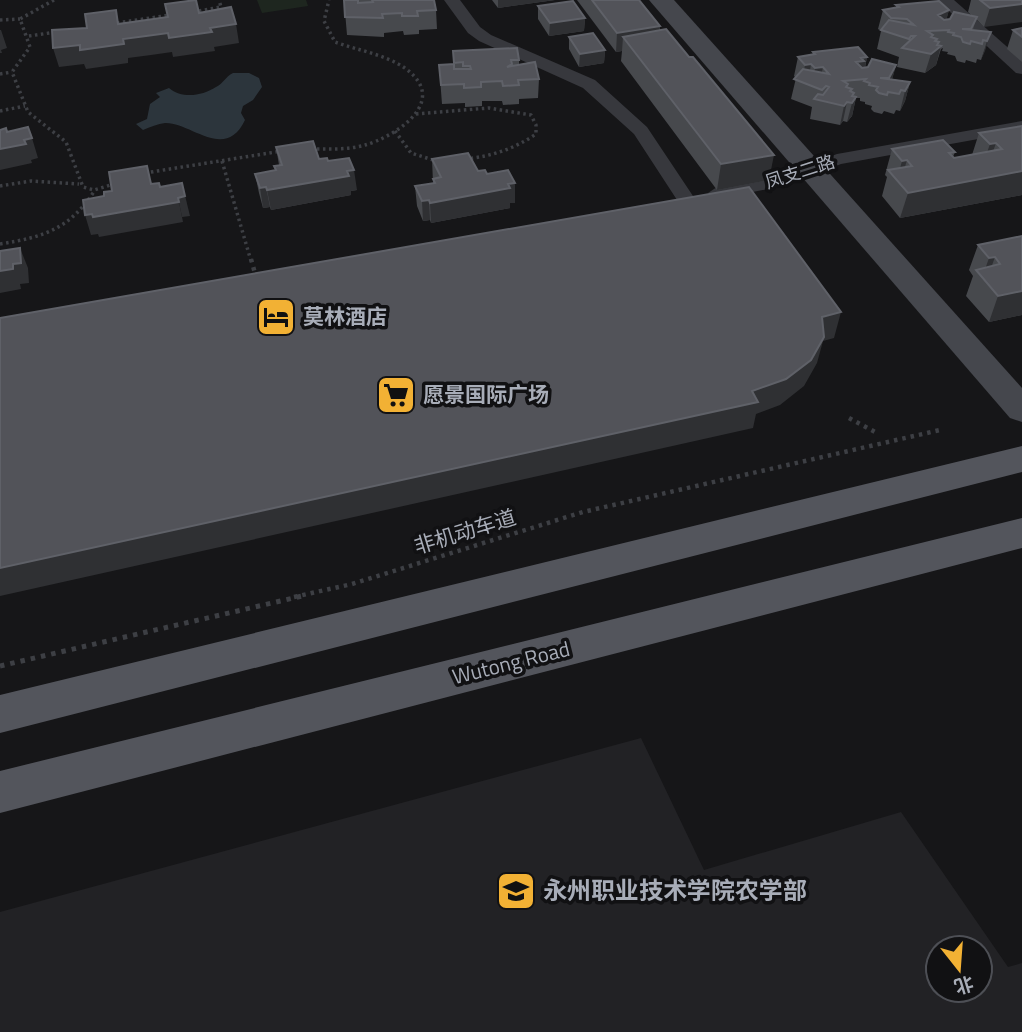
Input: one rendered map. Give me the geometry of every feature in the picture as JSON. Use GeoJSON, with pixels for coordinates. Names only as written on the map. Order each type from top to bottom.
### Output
{"type":"FeatureCollection","features":[{"type":"Feature","properties":{"kind":"main road"},"geometry":{"type":"LineString","coordinates":[[0,714],[1022,459]]}},
{"type":"Feature","properties":{"kind":"main road","name":"Wutong Road"},"geometry":{"type":"LineString","coordinates":[[0,792],[1022,533]]}},
{"type":"Feature","properties":{"kind":"street"},"geometry":{"type":"LineString","coordinates":[[452,0],[474,30],[485,38],[589,84],[641,131],[686,199]]}},
{"type":"Feature","properties":{"kind":"street"},"geometry":{"type":"LineString","coordinates":[[661,0],[1022,410]]}},
{"type":"Feature","properties":{"kind":"street"},"geometry":{"type":"LineString","coordinates":[[945,0],[1022,69]]}},
{"type":"Feature","properties":{"kind":"street","name":"凤支二路"},"geometry":{"type":"LineString","coordinates":[[659,204],[781,181],[837,159],[1022,126]]}},
{"type":"Feature","properties":{"kind":"path"},"geometry":{"type":"LineString","coordinates":[[0,20],[20,19],[54,0]]}},
{"type":"Feature","properties":{"kind":"path"},"geometry":{"type":"LineString","coordinates":[[111,23],[221,7],[219,0]]}},
{"type":"Feature","properties":{"kind":"path"},"geometry":{"type":"LineString","coordinates":[[302,149],[343,149],[368,144],[395,131],[416,114],[422,103],[421,90],[415,76],[399,66],[335,42],[324,20],[329,0]]}},
{"type":"Feature","properties":{"kind":"path"},"geometry":{"type":"LineString","coordinates":[[0,74],[12,72],[30,51],[32,40],[20,19]]}},
{"type":"Feature","properties":{"kind":"path"},"geometry":{"type":"LineString","coordinates":[[29,36],[57,32]]}},
{"type":"Feature","properties":{"kind":"path"},"geometry":{"type":"LineString","coordinates":[[12,72],[25,106],[33,117],[65,139],[75,158],[79,184]]}},
{"type":"Feature","properties":{"kind":"path"},"geometry":{"type":"LineString","coordinates":[[0,111],[25,106]]}},
{"type":"Feature","properties":{"kind":"path"},"geometry":{"type":"LineString","coordinates":[[416,114],[487,109],[516,110],[531,115],[536,125],[536,134],[522,145],[485,157],[459,160]]}},
{"type":"Feature","properties":{"kind":"path"},"geometry":{"type":"LineString","coordinates":[[395,131],[411,155],[424,160],[446,161]]}},
{"type":"Feature","properties":{"kind":"path"},"geometry":{"type":"LineString","coordinates":[[142,174],[289,150]]}},
{"type":"Feature","properties":{"kind":"path"},"geometry":{"type":"LineString","coordinates":[[222,160],[256,277]]}},
{"type":"Feature","properties":{"kind":"path"},"geometry":{"type":"LineString","coordinates":[[0,186],[31,181],[79,184],[86,189],[103,189],[124,180]]}},
{"type":"Feature","properties":{"kind":"path"},"geometry":{"type":"LineString","coordinates":[[0,244],[26,240],[60,228],[82,212],[95,189]]}},
{"type":"Feature","properties":{"kind":"path"},"geometry":{"type":"LineString","coordinates":[[849,418],[877,433]]}},
{"type":"Feature","properties":{"kind":"path","name":"非机动车道"},"geometry":{"type":"LineString","coordinates":[[0,666],[352,584],[583,512],[940,430]]}},
{"type":"Feature","properties":{"kind":"shaded area"},"geometry":{"type":"Polygon","coordinates":[[[257,0],[306,0],[308,6],[262,13],[257,0]]]}},
{"type":"Feature","properties":{"kind":"shaded area"},"geometry":{"type":"Polygon","coordinates":[[[233,73],[249,73],[259,78],[262,87],[253,100],[243,106],[241,113],[245,120],[237,132],[228,138],[207,137],[175,124],[162,123],[143,130],[136,124],[147,119],[150,104],[160,97],[156,93],[169,88],[180,94],[198,94],[219,85],[233,73]]]}},
{"type":"Feature","properties":{"kind":"shaded area","name":"永州职业技术学院农学部"},"geometry":{"type":"Polygon","coordinates":[[[641,738],[704,870],[901,812],[985,934],[924,934],[924,1004],[994,1004],[994,947],[1008,967],[1022,963],[1022,1032],[0,1032],[0,912],[641,738]]]}},
{"type":"Feature","properties":{"kind":"building"},"geometry":{"type":"Polygon","coordinates":[[[196,0],[199,13],[231,7],[236,24],[210,28],[212,32],[169,38],[168,33],[123,39],[124,44],[80,50],[80,45],[53,48],[52,30],[87,28],[85,14],[116,10],[118,24],[168,17],[165,4],[196,0]]]}},
{"type":"Feature","properties":{"kind":"building"},"geometry":{"type":"Polygon","coordinates":[[[344,0],[358,0],[358,3],[373,2],[372,0],[434,0],[436,10],[417,11],[418,16],[402,16],[402,13],[382,14],[383,18],[345,17],[344,0]]]}},
{"type":"Feature","properties":{"kind":"building"},"geometry":{"type":"Polygon","coordinates":[[[592,0],[639,0],[660,26],[617,33],[592,0]]]}},
{"type":"Feature","properties":{"kind":"building"},"geometry":{"type":"Polygon","coordinates":[[[980,0],[1022,0],[1022,4],[990,8],[980,0]]]}},
{"type":"Feature","properties":{"kind":"building"},"geometry":{"type":"Polygon","coordinates":[[[573,1],[585,18],[550,23],[538,6],[573,1]]]}},
{"type":"Feature","properties":{"kind":"building"},"geometry":{"type":"Polygon","coordinates":[[[939,1],[949,10],[938,15],[944,20],[950,19],[954,12],[977,17],[971,29],[962,29],[991,32],[987,41],[983,40],[982,44],[971,41],[970,44],[948,32],[949,30],[927,31],[933,35],[931,37],[937,39],[937,45],[941,46],[931,54],[902,48],[915,36],[909,39],[881,30],[889,20],[914,25],[907,19],[891,18],[883,10],[899,7],[896,5],[939,1]]]}},
{"type":"Feature","properties":{"kind":"building"},"geometry":{"type":"Polygon","coordinates":[[[1022,28],[1022,37],[1013,30],[1022,28]]]}},
{"type":"Feature","properties":{"kind":"building"},"geometry":{"type":"Polygon","coordinates":[[[666,29],[689,57],[693,57],[774,155],[721,164],[623,37],[666,29]]]}},
{"type":"Feature","properties":{"kind":"building"},"geometry":{"type":"Polygon","coordinates":[[[593,33],[605,50],[580,54],[569,37],[593,33]]]}},
{"type":"Feature","properties":{"kind":"building"},"geometry":{"type":"Polygon","coordinates":[[[858,47],[867,57],[861,58],[864,61],[856,62],[862,68],[868,67],[872,59],[896,65],[889,78],[880,78],[910,82],[905,91],[901,90],[899,94],[888,92],[887,95],[879,93],[876,90],[878,87],[869,85],[870,83],[864,81],[866,79],[843,81],[848,84],[846,87],[852,89],[852,96],[856,97],[852,103],[847,102],[844,106],[814,99],[818,94],[823,95],[829,87],[826,86],[822,90],[794,79],[803,69],[829,74],[823,67],[805,65],[798,57],[815,54],[813,52],[858,47]]]}},
{"type":"Feature","properties":{"kind":"building"},"geometry":{"type":"Polygon","coordinates":[[[517,48],[519,60],[511,60],[512,64],[507,67],[535,62],[539,79],[518,80],[519,85],[503,86],[502,81],[481,82],[481,87],[464,88],[464,84],[441,85],[439,65],[454,64],[454,69],[471,69],[470,66],[463,66],[463,62],[454,63],[453,51],[517,48]]]}},
{"type":"Feature","properties":{"kind":"building"},"geometry":{"type":"Polygon","coordinates":[[[1022,126],[1022,171],[908,193],[888,170],[912,166],[907,160],[902,161],[892,149],[943,140],[955,152],[949,153],[954,158],[1002,149],[996,143],[990,144],[979,133],[1022,126]]]}},
{"type":"Feature","properties":{"kind":"building"},"geometry":{"type":"Polygon","coordinates":[[[28,127],[32,138],[24,140],[26,144],[0,149],[0,130],[6,128],[7,132],[28,127]]]}},
{"type":"Feature","properties":{"kind":"building"},"geometry":{"type":"Polygon","coordinates":[[[313,141],[319,159],[327,158],[328,161],[349,158],[354,170],[347,171],[349,176],[267,190],[266,187],[260,188],[255,174],[276,170],[274,166],[282,165],[276,147],[313,141]]]}},
{"type":"Feature","properties":{"kind":"building"},"geometry":{"type":"Polygon","coordinates":[[[468,153],[478,171],[485,170],[487,174],[508,170],[515,183],[508,184],[510,188],[430,203],[429,200],[422,201],[415,186],[435,183],[433,179],[441,177],[432,159],[468,153]]]}},
{"type":"Feature","properties":{"kind":"building"},"geometry":{"type":"Polygon","coordinates":[[[147,166],[151,184],[159,183],[160,187],[182,183],[185,196],[178,198],[179,202],[93,217],[92,214],[85,215],[83,200],[104,196],[104,192],[112,191],[109,172],[147,166]]]}},
{"type":"Feature","properties":{"kind":"building","name":"愿景国际广场"},"geometry":{"type":"Polygon","coordinates":[[[749,187],[841,312],[822,317],[824,337],[811,360],[786,379],[752,391],[758,402],[0,568],[0,318],[749,187]]]}},
{"type":"Feature","properties":{"kind":"building"},"geometry":{"type":"Polygon","coordinates":[[[1022,236],[1022,291],[998,296],[976,270],[1000,264],[995,257],[989,258],[978,245],[1022,236]]]}},
{"type":"Feature","properties":{"kind":"building"},"geometry":{"type":"Polygon","coordinates":[[[20,248],[21,263],[13,264],[13,269],[0,271],[0,251],[20,248]]]}},
{"type":"Feature","properties":{"kind":"place","name":"莫林酒店"},"geometry":{"type":"Point","coordinates":[276,317]}},
{"type":"Feature","properties":{"kind":"place","name":"愿景国际广场"},"geometry":{"type":"Point","coordinates":[396,395]}},
{"type":"Feature","properties":{"kind":"place","name":"永州职业技术学院农学部"},"geometry":{"type":"Point","coordinates":[516,891]}}]}
